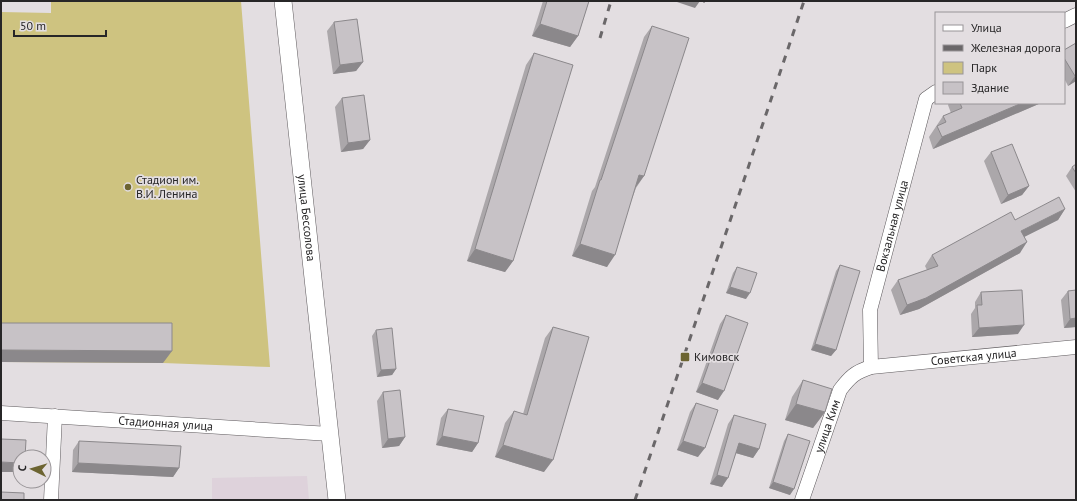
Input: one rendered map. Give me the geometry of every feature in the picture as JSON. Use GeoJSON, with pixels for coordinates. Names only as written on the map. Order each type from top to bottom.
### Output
{"type":"FeatureCollection","features":[{"type":"Feature","properties":{"kind":"main road","name":"улица Бессолова"},"geometry":{"type":"LineString","coordinates":[[284,1],[338,500]]}},
{"type":"Feature","properties":{"kind":"street"},"geometry":{"type":"LineString","coordinates":[[1065,20],[1076,15]]}},
{"type":"Feature","properties":{"kind":"street","name":"Вокзальная улица"},"geometry":{"type":"LineString","coordinates":[[870,366],[870,310],[926,99],[935,93]]}},
{"type":"Feature","properties":{"kind":"street","name":"Советская улица"},"geometry":{"type":"LineString","coordinates":[[870,366],[1076,347]]}},
{"type":"Feature","properties":{"kind":"street","name":"улица Ким"},"geometry":{"type":"LineString","coordinates":[[802,500],[840,390],[858,371],[870,366]]}},
{"type":"Feature","properties":{"kind":"street","name":"Стадионная улица"},"geometry":{"type":"LineString","coordinates":[[1,413],[330,434]]}},
{"type":"Feature","properties":{"kind":"street"},"geometry":{"type":"LineString","coordinates":[[51,500],[55,416]]}},
{"type":"Feature","properties":{"kind":"shaded area"},"geometry":{"type":"Polygon","coordinates":[[[307,476],[309,500],[212,500],[212,478],[307,476]]]}},
{"type":"Feature","properties":{"kind":"green space","name":"Стадион им. В.И. Ленина"},"geometry":{"type":"Polygon","coordinates":[[[51,1],[241,1],[270,367],[163,363],[1,362],[1,12],[51,13],[51,1]]]}},
{"type":"Feature","properties":{"kind":"building"},"geometry":{"type":"Polygon","coordinates":[[[547,1],[589,1],[578,36],[540,24],[547,1]]]}},
{"type":"Feature","properties":{"kind":"building"},"geometry":{"type":"Polygon","coordinates":[[[357,19],[363,62],[340,65],[334,22],[357,19]]]}},
{"type":"Feature","properties":{"kind":"building"},"geometry":{"type":"Polygon","coordinates":[[[652,26],[689,38],[644,176],[639,175],[615,255],[580,244],[652,26]]]}},
{"type":"Feature","properties":{"kind":"building"},"geometry":{"type":"Polygon","coordinates":[[[1076,43],[1076,76],[1065,60],[1065,49],[1076,43]]]}},
{"type":"Feature","properties":{"kind":"building"},"geometry":{"type":"Polygon","coordinates":[[[534,53],[573,65],[513,261],[475,249],[534,53]]]}},
{"type":"Feature","properties":{"kind":"building"},"geometry":{"type":"Polygon","coordinates":[[[364,95],[370,140],[348,143],[342,98],[364,95]]]}},
{"type":"Feature","properties":{"kind":"building"},"geometry":{"type":"Polygon","coordinates":[[[960,104],[1020,104],[942,137],[937,126],[946,122],[943,116],[962,108],[960,104]]]}},
{"type":"Feature","properties":{"kind":"building"},"geometry":{"type":"Polygon","coordinates":[[[1012,144],[1029,186],[1008,195],[991,152],[1012,144]]]}},
{"type":"Feature","properties":{"kind":"building"},"geometry":{"type":"Polygon","coordinates":[[[1076,164],[1076,173],[1072,167],[1076,164]]]}},
{"type":"Feature","properties":{"kind":"building"},"geometry":{"type":"Polygon","coordinates":[[[1059,197],[1065,209],[1021,231],[1027,242],[926,298],[907,305],[898,280],[938,266],[932,255],[1011,212],[1015,220],[1059,197]]]}},
{"type":"Feature","properties":{"kind":"building"},"geometry":{"type":"Polygon","coordinates":[[[840,265],[860,271],[836,350],[815,344],[840,265]]]}},
{"type":"Feature","properties":{"kind":"building"},"geometry":{"type":"Polygon","coordinates":[[[737,267],[757,273],[750,293],[730,287],[737,267]]]}},
{"type":"Feature","properties":{"kind":"building"},"geometry":{"type":"Polygon","coordinates":[[[1022,290],[1024,325],[979,328],[977,305],[982,305],[981,292],[1022,290]]]}},
{"type":"Feature","properties":{"kind":"building"},"geometry":{"type":"Polygon","coordinates":[[[1076,290],[1076,318],[1070,319],[1068,291],[1076,290]]]}},
{"type":"Feature","properties":{"kind":"building","name":"Кимовск"},"geometry":{"type":"Polygon","coordinates":[[[726,315],[748,323],[724,391],[702,383],[726,315]]]}},
{"type":"Feature","properties":{"kind":"building"},"geometry":{"type":"Polygon","coordinates":[[[1,323],[172,323],[172,351],[1,350],[1,323]]]}},
{"type":"Feature","properties":{"kind":"building"},"geometry":{"type":"Polygon","coordinates":[[[553,327],[589,337],[553,460],[503,445],[514,411],[527,415],[553,327]]]}},
{"type":"Feature","properties":{"kind":"building"},"geometry":{"type":"Polygon","coordinates":[[[392,328],[396,369],[381,370],[376,330],[392,328]]]}},
{"type":"Feature","properties":{"kind":"building"},"geometry":{"type":"Polygon","coordinates":[[[803,380],[832,389],[825,412],[796,404],[803,380]]]}},
{"type":"Feature","properties":{"kind":"building"},"geometry":{"type":"Polygon","coordinates":[[[400,390],[405,437],[388,439],[383,392],[400,390]]]}},
{"type":"Feature","properties":{"kind":"building"},"geometry":{"type":"Polygon","coordinates":[[[696,403],[718,410],[705,448],[683,441],[696,403]]]}},
{"type":"Feature","properties":{"kind":"building"},"geometry":{"type":"Polygon","coordinates":[[[448,409],[484,416],[478,443],[442,436],[448,409]]]}},
{"type":"Feature","properties":{"kind":"building"},"geometry":{"type":"Polygon","coordinates":[[[734,415],[766,424],[759,449],[739,443],[728,478],[717,475],[734,415]]]}},
{"type":"Feature","properties":{"kind":"building"},"geometry":{"type":"Polygon","coordinates":[[[788,434],[810,441],[794,489],[773,482],[788,434]]]}},
{"type":"Feature","properties":{"kind":"building"},"geometry":{"type":"Polygon","coordinates":[[[1,439],[26,440],[25,449],[12,449],[12,463],[1,462],[1,439]]]}},
{"type":"Feature","properties":{"kind":"building"},"geometry":{"type":"Polygon","coordinates":[[[79,441],[181,446],[179,468],[78,463],[79,441]]]}},
{"type":"Feature","properties":{"kind":"building"},"geometry":{"type":"Polygon","coordinates":[[[1,492],[24,493],[24,500],[1,500],[1,492]]]}},
{"type":"Feature","properties":{"kind":"railway"},"geometry":{"type":"LineString","coordinates":[[600,38],[611,1]]}},
{"type":"Feature","properties":{"kind":"railway"},"geometry":{"type":"LineString","coordinates":[[635,500],[804,1]]}},
{"type":"Feature","properties":{"kind":"place","name":"Стадион им. В.И. Ленина"},"geometry":{"type":"Point","coordinates":[128,187]}},
{"type":"Feature","properties":{"kind":"place","name":"Кимовск"},"geometry":{"type":"Point","coordinates":[685,357]}}]}
